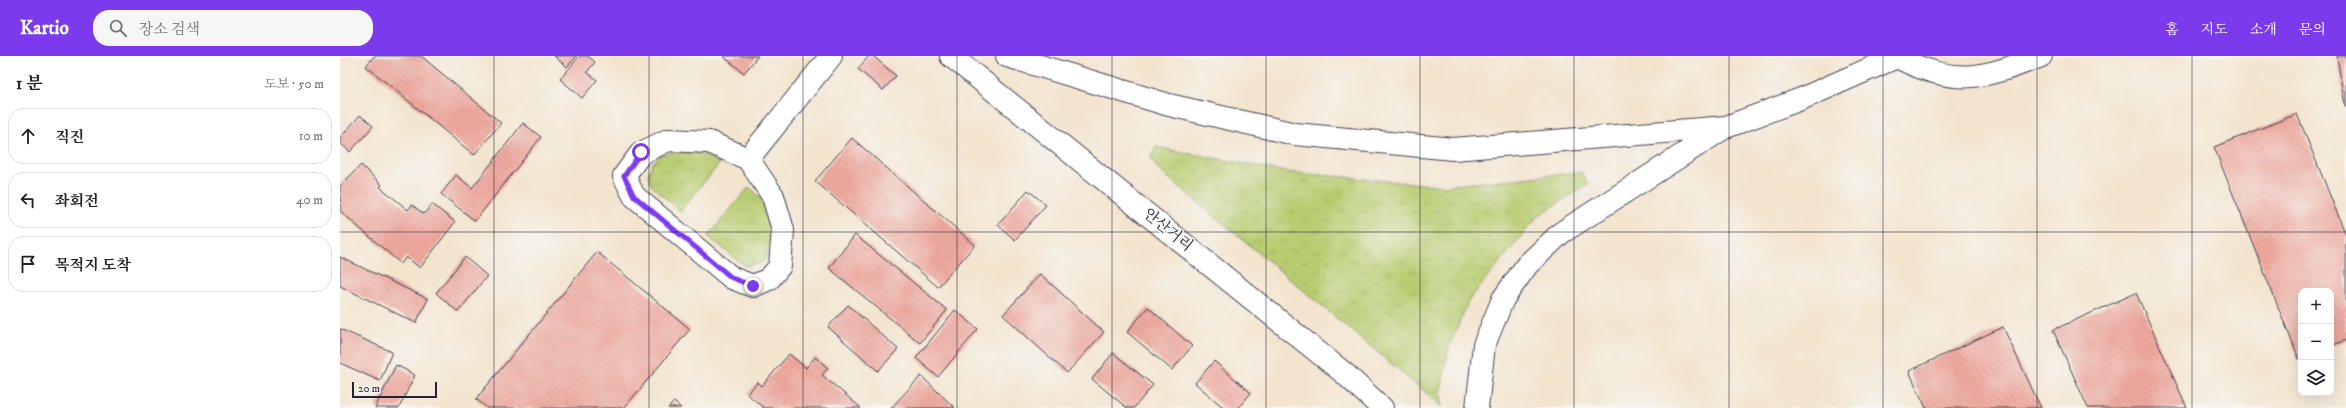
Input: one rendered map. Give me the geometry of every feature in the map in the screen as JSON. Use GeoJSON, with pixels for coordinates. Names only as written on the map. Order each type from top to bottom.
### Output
{"type":"FeatureCollection","features":[{"type":"Feature","properties":{"kind":"main road"},"geometry":{"type":"LineString","coordinates":[[748,159],[831,56]]}},
{"type":"Feature","properties":{"kind":"main road","name":"안산거리"},"geometry":{"type":"LineString","coordinates":[[951,56],[1345,374],[1382,408]]}},
{"type":"Feature","properties":{"kind":"main road"},"geometry":{"type":"LineString","coordinates":[[1007,56],[1169,105],[1303,135],[1453,150],[1726,127]]}},
{"type":"Feature","properties":{"kind":"main road"},"geometry":{"type":"LineString","coordinates":[[1477,408],[1484,345],[1503,299],[1527,265],[1561,233],[1726,127],[1801,99],[1898,56],[1921,70],[1973,78],[1997,73],[2041,56]]}},
{"type":"Feature","properties":{"kind":"main road"},"geometry":{"type":"LineString","coordinates":[[668,140],[709,142],[748,159],[773,196],[783,230],[780,266],[769,279],[753,286],[732,278],[634,196],[624,176],[641,152],[668,140]]}},
{"type":"Feature","properties":{"kind":"green space"},"geometry":{"type":"Polygon","coordinates":[[[1156,147],[1287,172],[1444,186],[1581,172],[1588,184],[1538,216],[1469,300],[1449,347],[1441,390],[1442,406],[1157,168],[1151,157],[1156,147]]]}},
{"type":"Feature","properties":{"kind":"green space"},"geometry":{"type":"Polygon","coordinates":[[[676,152],[701,153],[720,163],[680,211],[651,185],[648,175],[652,164],[660,155],[676,152]]]}},
{"type":"Feature","properties":{"kind":"green space"},"geometry":{"type":"Polygon","coordinates":[[[749,187],[760,198],[763,205],[769,222],[770,240],[767,256],[763,262],[745,266],[708,236],[749,187]]]}},
{"type":"Feature","properties":{"kind":"building"},"geometry":{"type":"Polygon","coordinates":[[[374,56],[421,56],[501,123],[474,155],[366,66],[374,56]]]}},
{"type":"Feature","properties":{"kind":"building"},"geometry":{"type":"Polygon","coordinates":[[[554,56],[577,56],[567,67],[554,56]]]}},
{"type":"Feature","properties":{"kind":"building"},"geometry":{"type":"Polygon","coordinates":[[[580,56],[588,56],[595,62],[587,72],[597,80],[582,98],[560,79],[580,56]]]}},
{"type":"Feature","properties":{"kind":"building"},"geometry":{"type":"Polygon","coordinates":[[[723,56],[758,56],[744,73],[723,56]]]}},
{"type":"Feature","properties":{"kind":"building"},"geometry":{"type":"Polygon","coordinates":[[[869,56],[873,56],[896,76],[883,90],[858,69],[869,56]]]}},
{"type":"Feature","properties":{"kind":"building"},"geometry":{"type":"Polygon","coordinates":[[[2337,56],[2346,56],[2346,106],[2345,106],[2337,56]]]}},
{"type":"Feature","properties":{"kind":"building"},"geometry":{"type":"Polygon","coordinates":[[[2297,114],[2346,235],[2346,340],[2334,345],[2334,288],[2298,288],[2298,357],[2214,147],[2297,114]]]}},
{"type":"Feature","properties":{"kind":"building"},"geometry":{"type":"Polygon","coordinates":[[[360,115],[373,126],[350,152],[340,143],[340,138],[360,115]]]}},
{"type":"Feature","properties":{"kind":"building"},"geometry":{"type":"Polygon","coordinates":[[[523,123],[541,137],[475,221],[441,194],[456,175],[472,188],[523,123]]]}},
{"type":"Feature","properties":{"kind":"building"},"geometry":{"type":"Polygon","coordinates":[[[852,138],[975,245],[938,287],[815,181],[852,138]]]}},
{"type":"Feature","properties":{"kind":"building"},"geometry":{"type":"Polygon","coordinates":[[[361,165],[382,185],[380,187],[408,210],[412,205],[424,214],[432,204],[455,222],[420,268],[406,257],[401,264],[340,211],[340,186],[361,165]]]}},
{"type":"Feature","properties":{"kind":"building"},"geometry":{"type":"Polygon","coordinates":[[[1028,190],[1046,205],[1015,240],[998,225],[1028,190]]]}},
{"type":"Feature","properties":{"kind":"building"},"geometry":{"type":"Polygon","coordinates":[[[855,235],[947,310],[920,343],[829,268],[855,235]]]}},
{"type":"Feature","properties":{"kind":"building"},"geometry":{"type":"Polygon","coordinates":[[[597,252],[690,329],[624,408],[487,408],[476,399],[597,252]]]}},
{"type":"Feature","properties":{"kind":"building"},"geometry":{"type":"Polygon","coordinates":[[[340,257],[428,299],[416,323],[340,286],[340,257]]]}},
{"type":"Feature","properties":{"kind":"building"},"geometry":{"type":"Polygon","coordinates":[[[465,257],[487,276],[458,312],[436,293],[465,257]]]}},
{"type":"Feature","properties":{"kind":"building"},"geometry":{"type":"Polygon","coordinates":[[[1040,274],[1104,332],[1067,373],[1003,315],[1040,274]]]}},
{"type":"Feature","properties":{"kind":"building"},"geometry":{"type":"Polygon","coordinates":[[[2136,293],[2187,408],[2088,408],[2053,330],[2136,293]]]}},
{"type":"Feature","properties":{"kind":"building"},"geometry":{"type":"Polygon","coordinates":[[[848,305],[898,349],[878,371],[828,327],[848,305]]]}},
{"type":"Feature","properties":{"kind":"building"},"geometry":{"type":"Polygon","coordinates":[[[1148,307],[1192,346],[1172,370],[1127,332],[1148,307]]]}},
{"type":"Feature","properties":{"kind":"building"},"geometry":{"type":"Polygon","coordinates":[[[955,310],[978,329],[938,377],[916,358],[955,310]]]}},
{"type":"Feature","properties":{"kind":"building"},"geometry":{"type":"Polygon","coordinates":[[[2003,327],[2041,408],[1926,408],[1909,371],[2003,327]]]}},
{"type":"Feature","properties":{"kind":"building"},"geometry":{"type":"Polygon","coordinates":[[[340,329],[392,352],[380,381],[340,363],[340,329]]]}},
{"type":"Feature","properties":{"kind":"building"},"geometry":{"type":"Polygon","coordinates":[[[1113,353],[1153,385],[1134,408],[1127,408],[1092,379],[1113,353]]]}},
{"type":"Feature","properties":{"kind":"building"},"geometry":{"type":"Polygon","coordinates":[[[789,354],[806,368],[815,357],[828,368],[822,375],[861,408],[764,408],[747,394],[758,382],[762,386],[789,354]]]}},
{"type":"Feature","properties":{"kind":"building"},"geometry":{"type":"Polygon","coordinates":[[[1214,361],[1251,393],[1238,408],[1224,408],[1195,383],[1214,361]]]}},
{"type":"Feature","properties":{"kind":"building"},"geometry":{"type":"Polygon","coordinates":[[[396,365],[415,375],[399,408],[375,408],[396,365]]]}},
{"type":"Feature","properties":{"kind":"building"},"geometry":{"type":"Polygon","coordinates":[[[921,376],[955,408],[891,408],[921,376]]]}},
{"type":"Feature","properties":{"kind":"building"},"geometry":{"type":"Polygon","coordinates":[[[674,402],[681,408],[668,408],[674,402]]]}},
{"type":"Feature","properties":{"kind":"route"},"geometry":{"type":"LineString","coordinates":[[641,152],[624,176],[634,196],[732,278],[753,286]]}}]}
